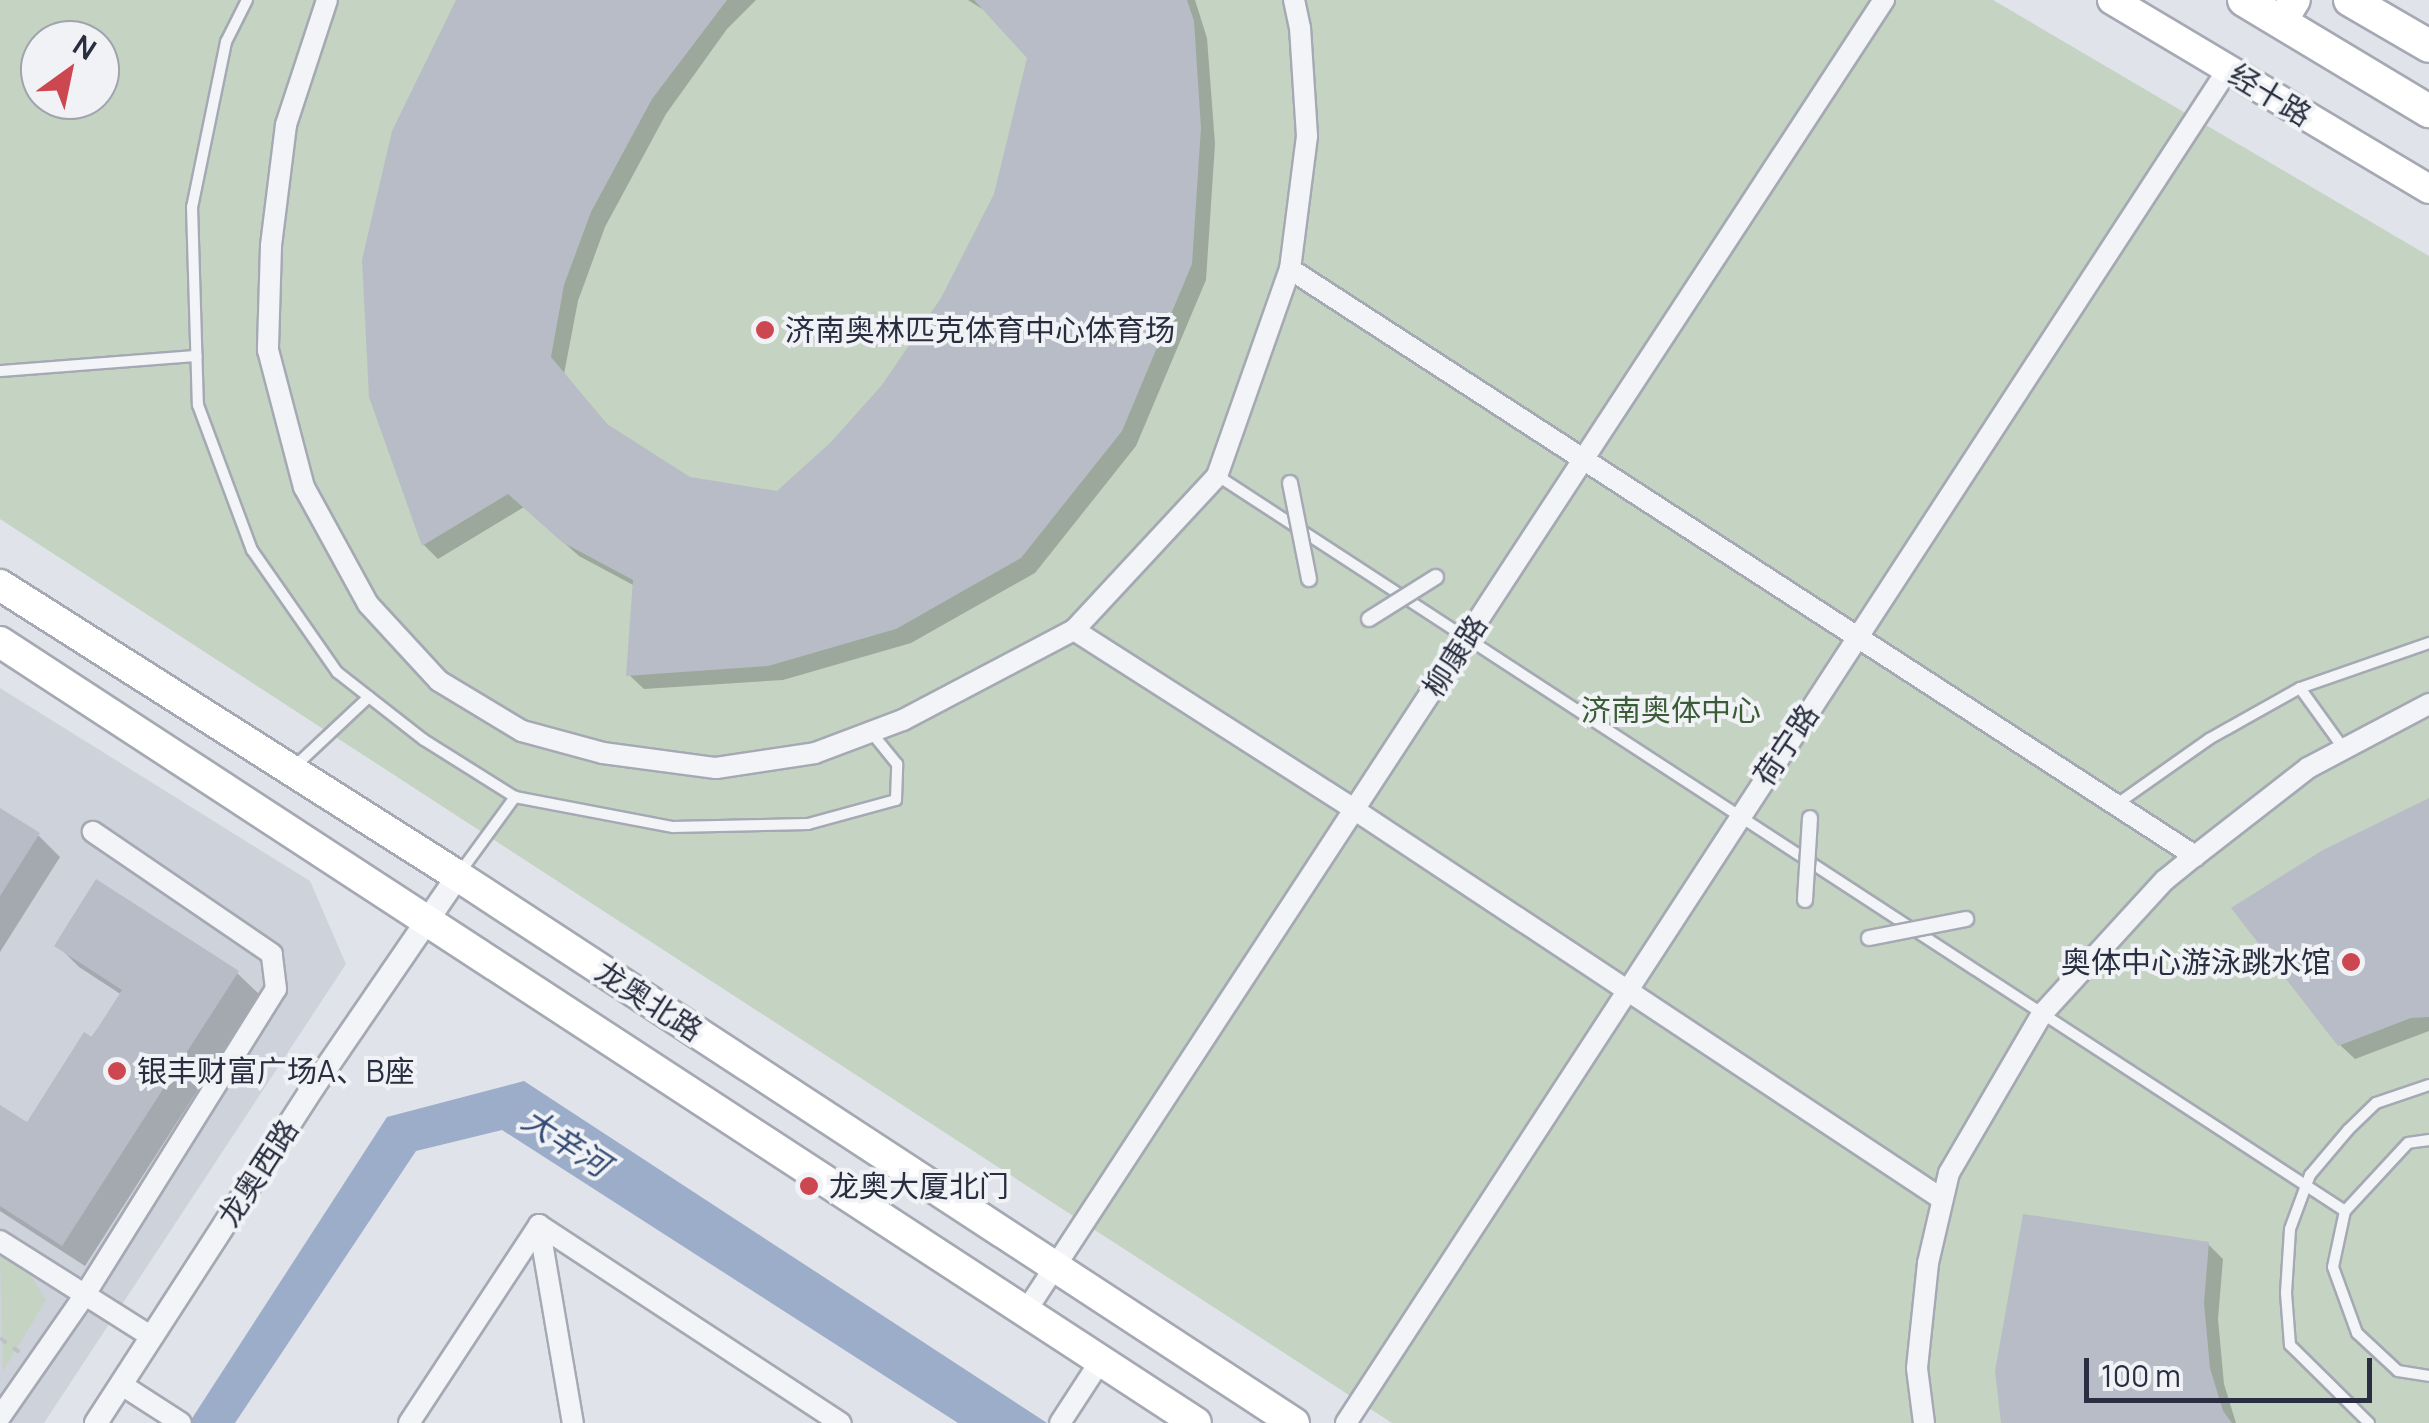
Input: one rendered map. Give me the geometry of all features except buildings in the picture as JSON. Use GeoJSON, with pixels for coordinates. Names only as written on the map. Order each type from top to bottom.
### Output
{"type":"FeatureCollection","features":[{"type":"Feature","properties":{"kind":"highway"},"geometry":{"type":"LineString","coordinates":[[2244,0],[2288,11],[2429,111]]}},
{"type":"Feature","properties":{"kind":"highway"},"geometry":{"type":"LineString","coordinates":[[2350,0],[2429,46]]}},
{"type":"Feature","properties":{"kind":"main road","name":"经十路"},"geometry":{"type":"LineString","coordinates":[[2112,0],[2429,189]]}},
{"type":"Feature","properties":{"kind":"main road","name":"龙奥北路"},"geometry":{"type":"LineString","coordinates":[[0,585],[458,876],[1294,1423]]}},
{"type":"Feature","properties":{"kind":"main road","name":"龙奥北路"},"geometry":{"type":"LineString","coordinates":[[0,642],[1196,1423]]}},
{"type":"Feature","properties":{"kind":"street"},"geometry":{"type":"LineString","coordinates":[[327,0],[286,125],[271,246],[268,350],[304,487],[368,604],[438,682],[522,731],[603,753],[716,768],[815,753],[903,720],[1074,630],[1217,476],[1290,269],[1308,136],[1300,28],[1294,0]]}},
{"type":"Feature","properties":{"kind":"street","name":"柳康路"},"geometry":{"type":"LineString","coordinates":[[1026,1311],[1884,0]]}},
{"type":"Feature","properties":{"kind":"street","name":"荷宁路"},"geometry":{"type":"LineString","coordinates":[[1346,1423],[2228,70]]}},
{"type":"Feature","properties":{"kind":"street"},"geometry":{"type":"LineString","coordinates":[[1290,269],[2195,856]]}},
{"type":"Feature","properties":{"kind":"street"},"geometry":{"type":"LineString","coordinates":[[1290,482],[1309,579]]}},
{"type":"Feature","properties":{"kind":"street"},"geometry":{"type":"LineString","coordinates":[[1369,619],[1436,577]]}},
{"type":"Feature","properties":{"kind":"street"},"geometry":{"type":"LineString","coordinates":[[1074,630],[1355,810],[1942,1200]]}},
{"type":"Feature","properties":{"kind":"street"},"geometry":{"type":"LineString","coordinates":[[1924,1423],[1917,1368],[1928,1263],[1949,1173],[2042,1014],[2165,880],[2308,768],[2429,704]]}},
{"type":"Feature","properties":{"kind":"street"},"geometry":{"type":"LineString","coordinates":[[1804,900],[1810,818]]}},
{"type":"Feature","properties":{"kind":"street"},"geometry":{"type":"LineString","coordinates":[[0,1417],[84,1296],[276,989],[272,954],[92,832]]}},
{"type":"Feature","properties":{"kind":"street","name":"龙奥西路"},"geometry":{"type":"LineString","coordinates":[[96,1423],[458,876]]}},
{"type":"Feature","properties":{"kind":"street"},"geometry":{"type":"LineString","coordinates":[[1869,938],[1966,919]]}},
{"type":"Feature","properties":{"kind":"street"},"geometry":{"type":"LineString","coordinates":[[410,1423],[539,1225]]}},
{"type":"Feature","properties":{"kind":"street"},"geometry":{"type":"LineString","coordinates":[[539,1225],[573,1423]]}},
{"type":"Feature","properties":{"kind":"street"},"geometry":{"type":"LineString","coordinates":[[539,1225],[841,1423]]}},
{"type":"Feature","properties":{"kind":"street"},"geometry":{"type":"LineString","coordinates":[[0,1241],[152,1337]]}},
{"type":"Feature","properties":{"kind":"street"},"geometry":{"type":"LineString","coordinates":[[1060,1423],[1101,1360]]}},
{"type":"Feature","properties":{"kind":"street"},"geometry":{"type":"LineString","coordinates":[[122,1385],[180,1423]]}},
{"type":"Feature","properties":{"kind":"lane"},"geometry":{"type":"LineString","coordinates":[[247,0],[226,42],[192,206],[198,405],[252,550],[337,672],[424,740],[515,797],[673,826],[808,824],[896,800],[896,764],[871,732]]}},
{"type":"Feature","properties":{"kind":"lane"},"geometry":{"type":"LineString","coordinates":[[0,372],[196,356]]}},
{"type":"Feature","properties":{"kind":"lane"},"geometry":{"type":"LineString","coordinates":[[1217,476],[2345,1211]]}},
{"type":"Feature","properties":{"kind":"lane"},"geometry":{"type":"LineString","coordinates":[[2118,804],[2209,739],[2300,688],[2429,643]]}},
{"type":"Feature","properties":{"kind":"lane"},"geometry":{"type":"LineString","coordinates":[[2300,688],[2344,749]]}},
{"type":"Feature","properties":{"kind":"lane"},"geometry":{"type":"LineString","coordinates":[[292,770],[369,696]]}},
{"type":"Feature","properties":{"kind":"lane"},"geometry":{"type":"LineString","coordinates":[[458,876],[515,797]]}},
{"type":"Feature","properties":{"kind":"lane"},"geometry":{"type":"LineString","coordinates":[[2369,1423],[2290,1345],[2286,1293],[2290,1229],[2306,1186],[2348,1130],[2376,1103],[2429,1085]]}},
{"type":"Feature","properties":{"kind":"lane"},"geometry":{"type":"LineString","coordinates":[[2429,1140],[2408,1143],[2345,1211],[2333,1268],[2357,1333],[2398,1371],[2429,1376]]}},
{"type":"Feature","properties":{"kind":"path"},"geometry":{"type":"LineString","coordinates":[[0,1338],[37,1364]]}},
{"type":"Feature","properties":{"kind":"shaded area"},"geometry":{"type":"Polygon","coordinates":[[[0,688],[310,881],[346,964],[44,1423],[0,1423],[0,688]]]}},
{"type":"Feature","properties":{"kind":"green space","name":"济南奥体中心"},"geometry":{"type":"Polygon","coordinates":[[[0,0],[1993,0],[2429,256],[2429,1423],[1392,1423],[0,519],[0,0]]]}},
{"type":"Feature","properties":{"kind":"green space"},"geometry":{"type":"Polygon","coordinates":[[[0,1256],[31,1276],[46,1300],[3,1371],[0,1256]]]}},
{"type":"Feature","properties":{"kind":"water","name":"大辛河"},"geometry":{"type":"Polygon","coordinates":[[[524,1081],[1047,1423],[958,1423],[502,1130],[416,1151],[235,1423],[189,1423],[387,1117],[524,1081]]]}},
{"type":"Feature","properties":{"kind":"place","name":"济南奥林匹克体育中心体育场"},"geometry":{"type":"Point","coordinates":[765,330]}},
{"type":"Feature","properties":{"kind":"place","name":"奥体中心游泳跳水馆"},"geometry":{"type":"Point","coordinates":[2351,962]}},
{"type":"Feature","properties":{"kind":"place","name":"银丰财富广场A、B座"},"geometry":{"type":"Point","coordinates":[117,1071]}},
{"type":"Feature","properties":{"kind":"place","name":"龙奥大厦北门"},"geometry":{"type":"Point","coordinates":[809,1186]}}]}
